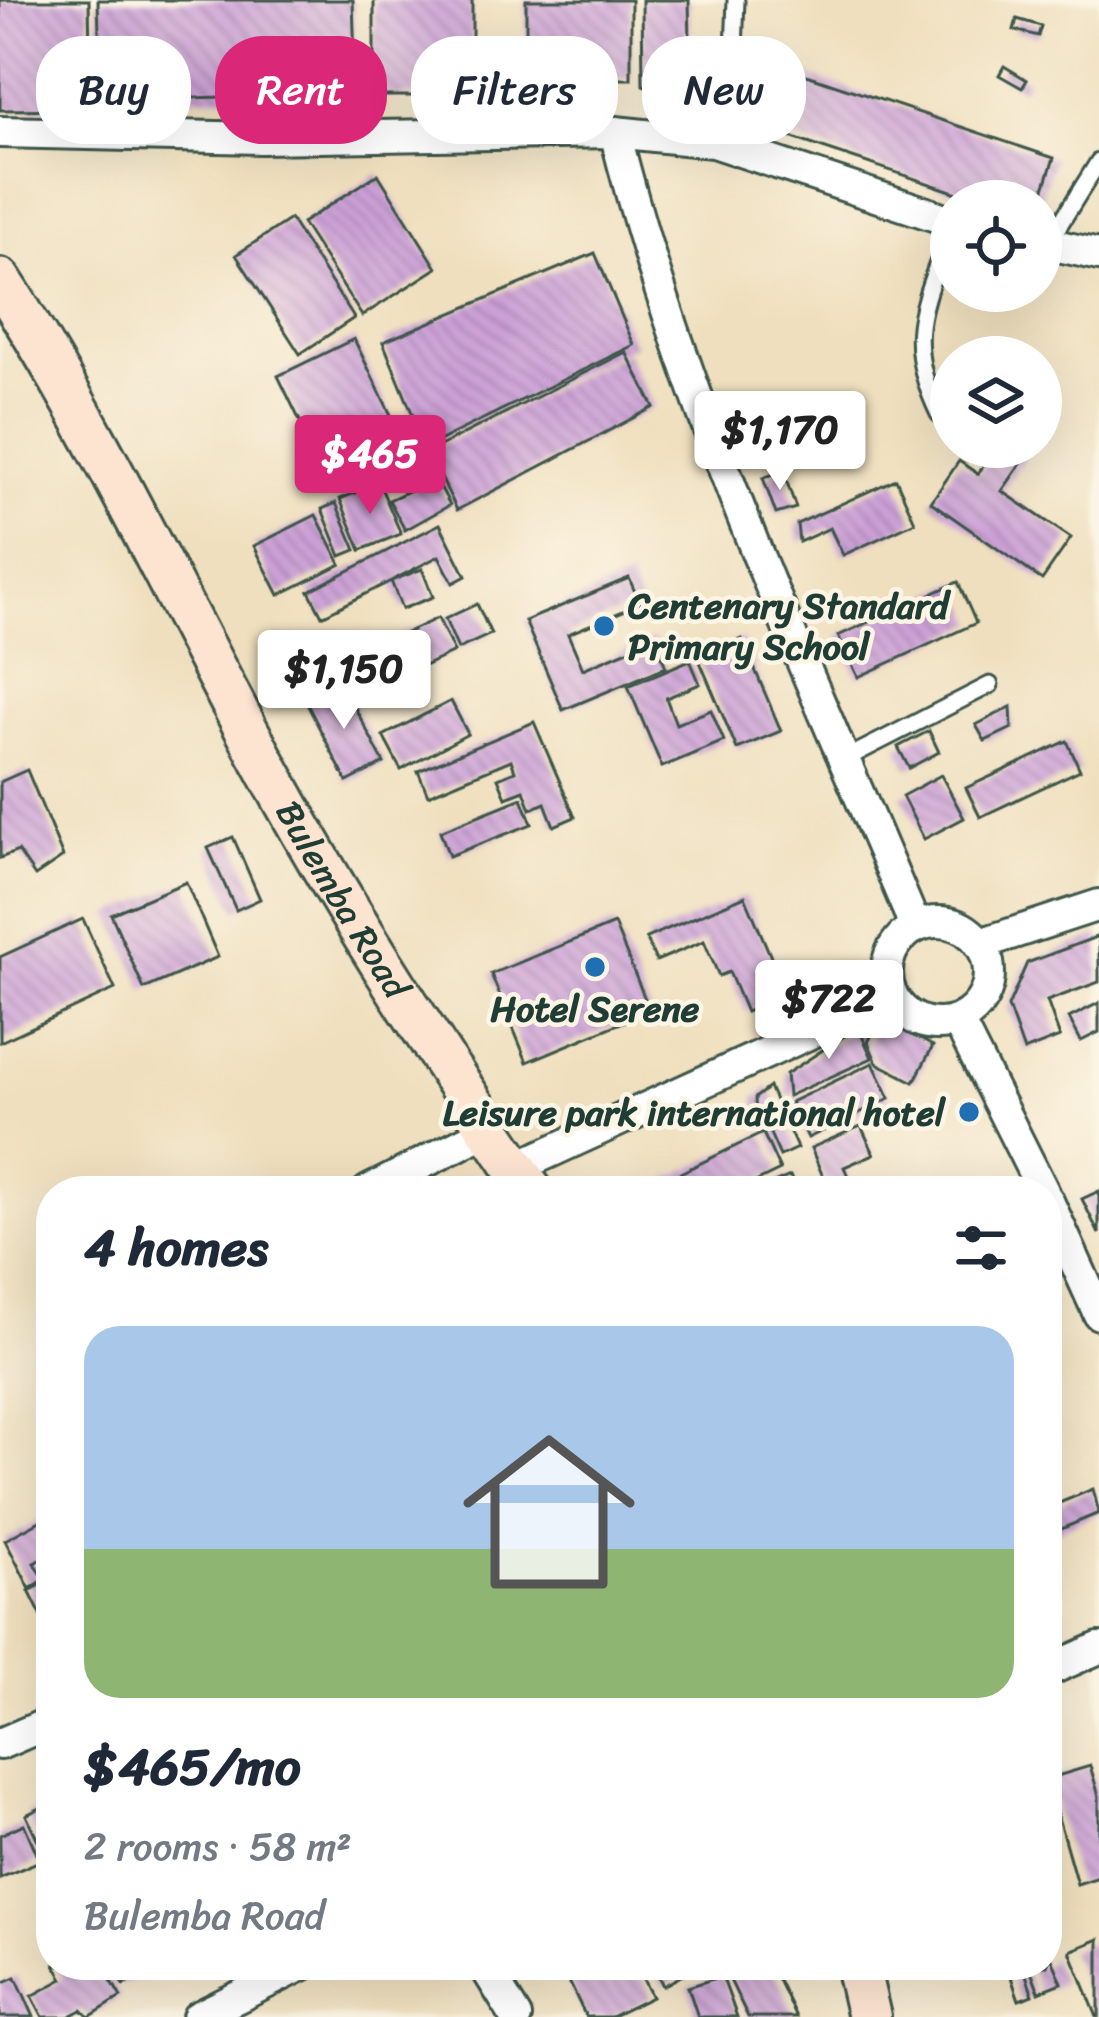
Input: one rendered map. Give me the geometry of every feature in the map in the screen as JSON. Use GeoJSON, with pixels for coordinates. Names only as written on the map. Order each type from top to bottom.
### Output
{"type":"FeatureCollection","features":[{"type":"Feature","properties":{"kind":"main road","name":"Bulemba Road"},"geometry":{"type":"LineString","coordinates":[[4,300],[124,489],[275,784],[486,1131],[520,1176]]}},
{"type":"Feature","properties":{"kind":"main road"},"geometry":{"type":"LineString","coordinates":[[860,1980],[869,2017]]}},
{"type":"Feature","properties":{"kind":"street"},"geometry":{"type":"LineString","coordinates":[[0,132],[261,138],[411,135]]}},
{"type":"Feature","properties":{"kind":"street"},"geometry":{"type":"LineString","coordinates":[[618,144],[644,249],[770,583],[915,926]]}},
{"type":"Feature","properties":{"kind":"street"},"geometry":{"type":"LineString","coordinates":[[719,144],[930,217]]}},
{"type":"Feature","properties":{"kind":"street"},"geometry":{"type":"LineString","coordinates":[[1062,246],[1099,255]]}},
{"type":"Feature","properties":{"kind":"street"},"geometry":{"type":"LineString","coordinates":[[980,944],[1099,905]]}},
{"type":"Feature","properties":{"kind":"street"},"geometry":{"type":"LineString","coordinates":[[946,921],[961,926],[980,944],[989,981],[983,998],[958,1021],[943,1024],[913,1018],[892,996],[886,980],[892,948],[915,926],[946,921]]}},
{"type":"Feature","properties":{"kind":"street"},"geometry":{"type":"LineString","coordinates":[[531,1176],[892,996]]}},
{"type":"Feature","properties":{"kind":"street"},"geometry":{"type":"LineString","coordinates":[[958,1021],[1036,1176]]}},
{"type":"Feature","properties":{"kind":"street"},"geometry":{"type":"LineString","coordinates":[[398,1176],[486,1131]]}},
{"type":"Feature","properties":{"kind":"street"},"geometry":{"type":"LineString","coordinates":[[1062,1232],[1099,1314]]}},
{"type":"Feature","properties":{"kind":"street"},"geometry":{"type":"LineString","coordinates":[[1062,1664],[1099,1648]]}},
{"type":"Feature","properties":{"kind":"street"},"geometry":{"type":"LineString","coordinates":[[0,1744],[36,1728]]}},
{"type":"Feature","properties":{"kind":"street"},"geometry":{"type":"LineString","coordinates":[[198,2017],[272,1980]]}},
{"type":"Feature","properties":{"kind":"street"},"geometry":{"type":"LineString","coordinates":[[493,1980],[516,2017]]}},
{"type":"Feature","properties":{"kind":"lane"},"geometry":{"type":"LineString","coordinates":[[735,36],[736,0]]}},
{"type":"Feature","properties":{"kind":"lane"},"geometry":{"type":"LineString","coordinates":[[1062,216],[1099,161]]}},
{"type":"Feature","properties":{"kind":"lane"},"geometry":{"type":"LineString","coordinates":[[930,288],[916,331],[922,380],[930,396]]}},
{"type":"Feature","properties":{"kind":"lane"},"geometry":{"type":"LineString","coordinates":[[845,759],[990,685]]}},
{"type":"Feature","properties":{"kind":"building"},"geometry":{"type":"Polygon","coordinates":[[[0,0],[89,0],[90,36],[36,36],[36,110],[0,110],[0,0]]]}},
{"type":"Feature","properties":{"kind":"building"},"geometry":{"type":"Polygon","coordinates":[[[98,0],[353,0],[354,36],[215,36],[215,97],[191,98],[191,36],[99,36],[98,0]]]}},
{"type":"Feature","properties":{"kind":"building"},"geometry":{"type":"Polygon","coordinates":[[[374,0],[472,0],[472,36],[411,36],[411,96],[387,96],[387,36],[374,36],[374,0]]]}},
{"type":"Feature","properties":{"kind":"building"},"geometry":{"type":"Polygon","coordinates":[[[526,0],[631,0],[631,79],[618,79],[618,36],[526,36],[526,0]]]}},
{"type":"Feature","properties":{"kind":"building"},"geometry":{"type":"Polygon","coordinates":[[[642,0],[689,0],[690,36],[642,36],[642,0]]]}},
{"type":"Feature","properties":{"kind":"building"},"geometry":{"type":"Polygon","coordinates":[[[1017,19],[1041,26],[1038,36],[1014,30],[1017,19]]]}},
{"type":"Feature","properties":{"kind":"building"},"geometry":{"type":"Polygon","coordinates":[[[1004,66],[1027,80],[1022,88],[999,75],[1004,66]]]}},
{"type":"Feature","properties":{"kind":"building"},"geometry":{"type":"Polygon","coordinates":[[[806,75],[1054,158],[1047,180],[930,180],[930,184],[806,142],[806,75]]]}},
{"type":"Feature","properties":{"kind":"building"},"geometry":{"type":"Polygon","coordinates":[[[378,174],[437,268],[362,316],[302,223],[378,174]]]}},
{"type":"Feature","properties":{"kind":"building"},"geometry":{"type":"Polygon","coordinates":[[[290,219],[354,318],[300,354],[236,255],[290,219]]]}},
{"type":"Feature","properties":{"kind":"building"},"geometry":{"type":"Polygon","coordinates":[[[595,253],[634,345],[426,447],[383,342],[595,253]]]}},
{"type":"Feature","properties":{"kind":"building"},"geometry":{"type":"Polygon","coordinates":[[[354,339],[408,450],[332,487],[278,376],[354,339]]]}},
{"type":"Feature","properties":{"kind":"building"},"geometry":{"type":"Polygon","coordinates":[[[626,352],[654,407],[457,510],[428,452],[626,352]]]}},
{"type":"Feature","properties":{"kind":"building"},"geometry":{"type":"Polygon","coordinates":[[[954,468],[969,468],[978,474],[982,468],[1018,468],[1002,491],[1071,538],[1042,580],[931,502],[954,468]]]}},
{"type":"Feature","properties":{"kind":"building"},"geometry":{"type":"Polygon","coordinates":[[[783,471],[796,508],[776,514],[763,478],[783,471]]]}},
{"type":"Feature","properties":{"kind":"building"},"geometry":{"type":"Polygon","coordinates":[[[436,479],[450,505],[405,530],[389,500],[436,479]]]}},
{"type":"Feature","properties":{"kind":"building"},"geometry":{"type":"Polygon","coordinates":[[[896,479],[915,522],[843,555],[830,528],[799,542],[797,524],[896,479]]]}},
{"type":"Feature","properties":{"kind":"building"},"geometry":{"type":"Polygon","coordinates":[[[379,483],[401,534],[361,550],[340,499],[379,483]]]}},
{"type":"Feature","properties":{"kind":"building"},"geometry":{"type":"Polygon","coordinates":[[[336,503],[356,550],[341,556],[322,509],[336,503]]]}},
{"type":"Feature","properties":{"kind":"building"},"geometry":{"type":"Polygon","coordinates":[[[316,515],[341,564],[279,595],[254,546],[316,515]]]}},
{"type":"Feature","properties":{"kind":"building"},"geometry":{"type":"Polygon","coordinates":[[[440,524],[466,576],[453,583],[439,556],[322,616],[309,591],[440,524]]]}},
{"type":"Feature","properties":{"kind":"building"},"geometry":{"type":"Polygon","coordinates":[[[422,569],[433,597],[402,609],[391,581],[422,569]]]}},
{"type":"Feature","properties":{"kind":"building"},"geometry":{"type":"Polygon","coordinates":[[[629,578],[640,604],[568,634],[583,669],[654,639],[666,667],[563,710],[525,621],[629,578]]]}},
{"type":"Feature","properties":{"kind":"building"},"geometry":{"type":"Polygon","coordinates":[[[958,582],[976,623],[858,677],[838,636],[958,582]]]}},
{"type":"Feature","properties":{"kind":"building"},"geometry":{"type":"Polygon","coordinates":[[[477,604],[491,634],[458,649],[445,619],[477,604]]]}},
{"type":"Feature","properties":{"kind":"building"},"geometry":{"type":"Polygon","coordinates":[[[438,618],[454,652],[377,688],[361,654],[438,618]]]}},
{"type":"Feature","properties":{"kind":"building"},"geometry":{"type":"Polygon","coordinates":[[[742,639],[781,731],[737,749],[698,657],[742,639]]]}},
{"type":"Feature","properties":{"kind":"building"},"geometry":{"type":"Polygon","coordinates":[[[690,660],[700,684],[666,698],[676,724],[711,710],[724,741],[662,767],[628,686],[690,660]]]}},
{"type":"Feature","properties":{"kind":"building"},"geometry":{"type":"Polygon","coordinates":[[[341,681],[384,763],[347,782],[305,700],[341,681]]]}},
{"type":"Feature","properties":{"kind":"building"},"geometry":{"type":"Polygon","coordinates":[[[451,701],[468,734],[401,770],[383,736],[451,701]]]}},
{"type":"Feature","properties":{"kind":"building"},"geometry":{"type":"Polygon","coordinates":[[[1011,707],[1012,728],[985,741],[976,725],[1011,707]]]}},
{"type":"Feature","properties":{"kind":"building"},"geometry":{"type":"Polygon","coordinates":[[[534,722],[575,817],[554,826],[545,803],[531,809],[524,790],[506,797],[498,778],[515,771],[511,760],[428,795],[418,771],[534,722]]]}},
{"type":"Feature","properties":{"kind":"building"},"geometry":{"type":"Polygon","coordinates":[[[929,731],[939,752],[909,768],[898,747],[929,731]]]}},
{"type":"Feature","properties":{"kind":"building"},"geometry":{"type":"Polygon","coordinates":[[[1067,741],[1080,770],[980,817],[966,788],[1067,741]]]}},
{"type":"Feature","properties":{"kind":"building"},"geometry":{"type":"Polygon","coordinates":[[[27,770],[63,857],[35,876],[18,851],[0,858],[0,782],[27,770]]]}},
{"type":"Feature","properties":{"kind":"building"},"geometry":{"type":"Polygon","coordinates":[[[941,775],[964,818],[924,839],[902,796],[941,775]]]}},
{"type":"Feature","properties":{"kind":"building"},"geometry":{"type":"Polygon","coordinates":[[[522,798],[532,824],[449,856],[440,831],[522,798]]]}},
{"type":"Feature","properties":{"kind":"building"},"geometry":{"type":"Polygon","coordinates":[[[233,837],[260,899],[236,910],[208,848],[233,837]]]}},
{"type":"Feature","properties":{"kind":"building"},"geometry":{"type":"Polygon","coordinates":[[[186,882],[218,957],[144,989],[111,914],[186,882]]]}},
{"type":"Feature","properties":{"kind":"building"},"geometry":{"type":"Polygon","coordinates":[[[745,896],[787,995],[746,1012],[729,972],[719,976],[704,941],[656,961],[646,938],[745,896]]]}},
{"type":"Feature","properties":{"kind":"building"},"geometry":{"type":"Polygon","coordinates":[[[83,919],[115,989],[0,1042],[0,957],[83,919]]]}},
{"type":"Feature","properties":{"kind":"building"},"geometry":{"type":"Polygon","coordinates":[[[614,924],[650,1011],[527,1062],[491,974],[614,924]]]}},
{"type":"Feature","properties":{"kind":"building"},"geometry":{"type":"Polygon","coordinates":[[[1099,936],[1099,982],[1047,1001],[1060,1037],[1024,1051],[1008,1007],[1027,963],[1099,936]]]}},
{"type":"Feature","properties":{"kind":"building"},"geometry":{"type":"Polygon","coordinates":[[[1099,1003],[1099,1032],[1081,1041],[1069,1018],[1099,1003]]]}},
{"type":"Feature","properties":{"kind":"building"},"geometry":{"type":"Polygon","coordinates":[[[881,1018],[933,1046],[914,1082],[877,1063],[868,1042],[881,1018]]]}},
{"type":"Feature","properties":{"kind":"building"},"geometry":{"type":"Polygon","coordinates":[[[858,1027],[872,1058],[788,1096],[786,1074],[858,1027]]]}},
{"type":"Feature","properties":{"kind":"building"},"geometry":{"type":"Polygon","coordinates":[[[873,1063],[890,1098],[808,1138],[791,1102],[873,1063]]]}},
{"type":"Feature","properties":{"kind":"building"},"geometry":{"type":"Polygon","coordinates":[[[769,1087],[778,1107],[756,1117],[755,1098],[769,1087]]]}},
{"type":"Feature","properties":{"kind":"building"},"geometry":{"type":"Polygon","coordinates":[[[781,1113],[797,1148],[780,1156],[764,1120],[781,1113]]]}},
{"type":"Feature","properties":{"kind":"building"},"geometry":{"type":"Polygon","coordinates":[[[861,1126],[874,1154],[844,1167],[848,1176],[823,1176],[811,1148],[861,1126]]]}},
{"type":"Feature","properties":{"kind":"building"},"geometry":{"type":"Polygon","coordinates":[[[763,1133],[780,1170],[768,1176],[674,1176],[763,1133]]]}},
{"type":"Feature","properties":{"kind":"building"},"geometry":{"type":"Polygon","coordinates":[[[1099,1191],[1099,1234],[1082,1199],[1099,1191]]]}},
{"type":"Feature","properties":{"kind":"building"},"geometry":{"type":"Polygon","coordinates":[[[1093,1489],[1099,1513],[1062,1529],[1062,1502],[1093,1489]]]}},
{"type":"Feature","properties":{"kind":"building"},"geometry":{"type":"Polygon","coordinates":[[[36,1523],[36,1585],[30,1589],[5,1540],[36,1523]]]}},
{"type":"Feature","properties":{"kind":"building"},"geometry":{"type":"Polygon","coordinates":[[[1090,1766],[1099,1796],[1099,1877],[1077,1884],[1062,1832],[1062,1774],[1090,1766]]]}},
{"type":"Feature","properties":{"kind":"building"},"geometry":{"type":"Polygon","coordinates":[[[36,1810],[36,1836],[26,1815],[36,1810]]]}},
{"type":"Feature","properties":{"kind":"building"},"geometry":{"type":"Polygon","coordinates":[[[24,1824],[36,1863],[0,1878],[0,1835],[24,1824]]]}},
{"type":"Feature","properties":{"kind":"building"},"geometry":{"type":"Polygon","coordinates":[[[1099,1939],[1099,2017],[1097,2017],[1070,1951],[1099,1939]]]}},
{"type":"Feature","properties":{"kind":"building"},"geometry":{"type":"Polygon","coordinates":[[[16,1977],[34,2017],[0,2017],[0,1984],[16,1977]]]}},
{"type":"Feature","properties":{"kind":"building"},"geometry":{"type":"Polygon","coordinates":[[[61,1980],[111,1980],[121,1997],[89,2017],[82,2010],[68,2017],[43,2017],[32,1996],[61,1980]]]}},
{"type":"Feature","properties":{"kind":"building"},"geometry":{"type":"Polygon","coordinates":[[[568,1980],[644,1980],[652,1997],[611,2017],[586,2017],[568,1980]]]}},
{"type":"Feature","properties":{"kind":"building"},"geometry":{"type":"Polygon","coordinates":[[[723,1980],[737,2017],[698,2017],[688,1987],[723,1980]]]}},
{"type":"Feature","properties":{"kind":"building"},"geometry":{"type":"Polygon","coordinates":[[[730,1980],[778,1980],[796,2017],[748,2017],[730,1980]]]}},
{"type":"Feature","properties":{"kind":"building"},"geometry":{"type":"Polygon","coordinates":[[[1012,1980],[1028,1980],[1033,1995],[1019,2000],[1012,1980]]]}},
{"type":"Feature","properties":{"kind":"building"},"geometry":{"type":"Polygon","coordinates":[[[1035,1980],[1061,1980],[1062,1983],[1039,1992],[1035,1980]]]}},
{"type":"Feature","properties":{"kind":"place","name":"Centenary Standard Primary School"},"geometry":{"type":"Point","coordinates":[604,626]}},
{"type":"Feature","properties":{"kind":"place","name":"Hotel Serene"},"geometry":{"type":"Point","coordinates":[595,967]}},
{"type":"Feature","properties":{"kind":"place","name":"Leisure park international hotel"},"geometry":{"type":"Point","coordinates":[969,1112]}}]}
